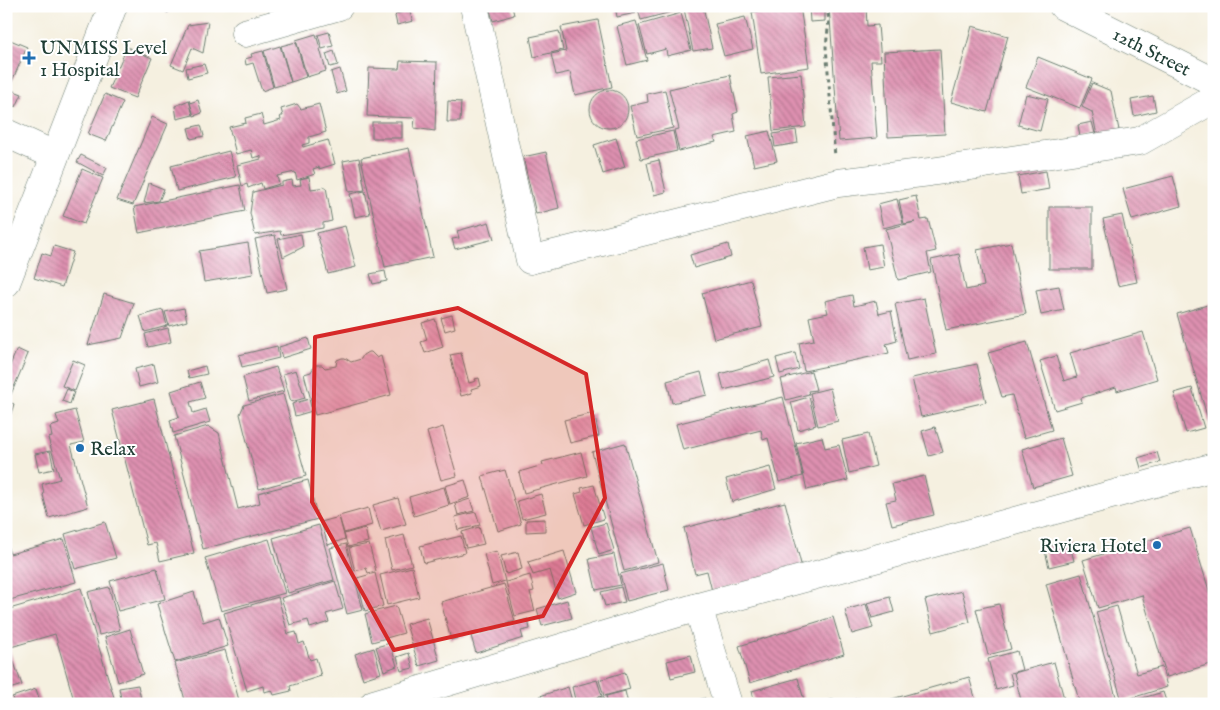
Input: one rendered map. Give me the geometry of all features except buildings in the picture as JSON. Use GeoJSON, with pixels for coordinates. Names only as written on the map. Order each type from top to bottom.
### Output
{"type":"FeatureCollection","features":[{"type":"Feature","properties":{"kind":"street"},"geometry":{"type":"LineString","coordinates":[[6,283],[113,6]]}},
{"type":"Feature","properties":{"kind":"street"},"geometry":{"type":"LineString","coordinates":[[245,33],[339,6]]}},
{"type":"Feature","properties":{"kind":"street"},"geometry":{"type":"LineString","coordinates":[[474,6],[530,260],[838,183],[930,172],[1140,141],[1214,99]]}},
{"type":"Feature","properties":{"kind":"street","name":"12th Street"},"geometry":{"type":"LineString","coordinates":[[1063,6],[1214,82]]}},
{"type":"Feature","properties":{"kind":"street"},"geometry":{"type":"LineString","coordinates":[[6,133],[54,155]]}},
{"type":"Feature","properties":{"kind":"street"},"geometry":{"type":"LineString","coordinates":[[374,704],[698,607],[1213,471]]}},
{"type":"Feature","properties":{"kind":"street"},"geometry":{"type":"LineString","coordinates":[[698,607],[728,704]]}},
{"type":"Feature","properties":{"kind":"path"},"geometry":{"type":"LineString","coordinates":[[826,6],[829,19],[826,56],[838,183]]}},
{"type":"Feature","properties":{"kind":"highlighted area"},"geometry":{"type":"Polygon","coordinates":[[[458,308],[586,374],[605,498],[543,616],[394,650],[312,502],[315,337],[458,308]]]}},
{"type":"Feature","properties":{"kind":"place","name":"UNMISS Level 1 Hospital"},"geometry":{"type":"Point","coordinates":[29,58]}},
{"type":"Feature","properties":{"kind":"place","name":"Relax"},"geometry":{"type":"Point","coordinates":[80,448]}},
{"type":"Feature","properties":{"kind":"place","name":"Riviera Hotel"},"geometry":{"type":"Point","coordinates":[1157,545]}}]}
